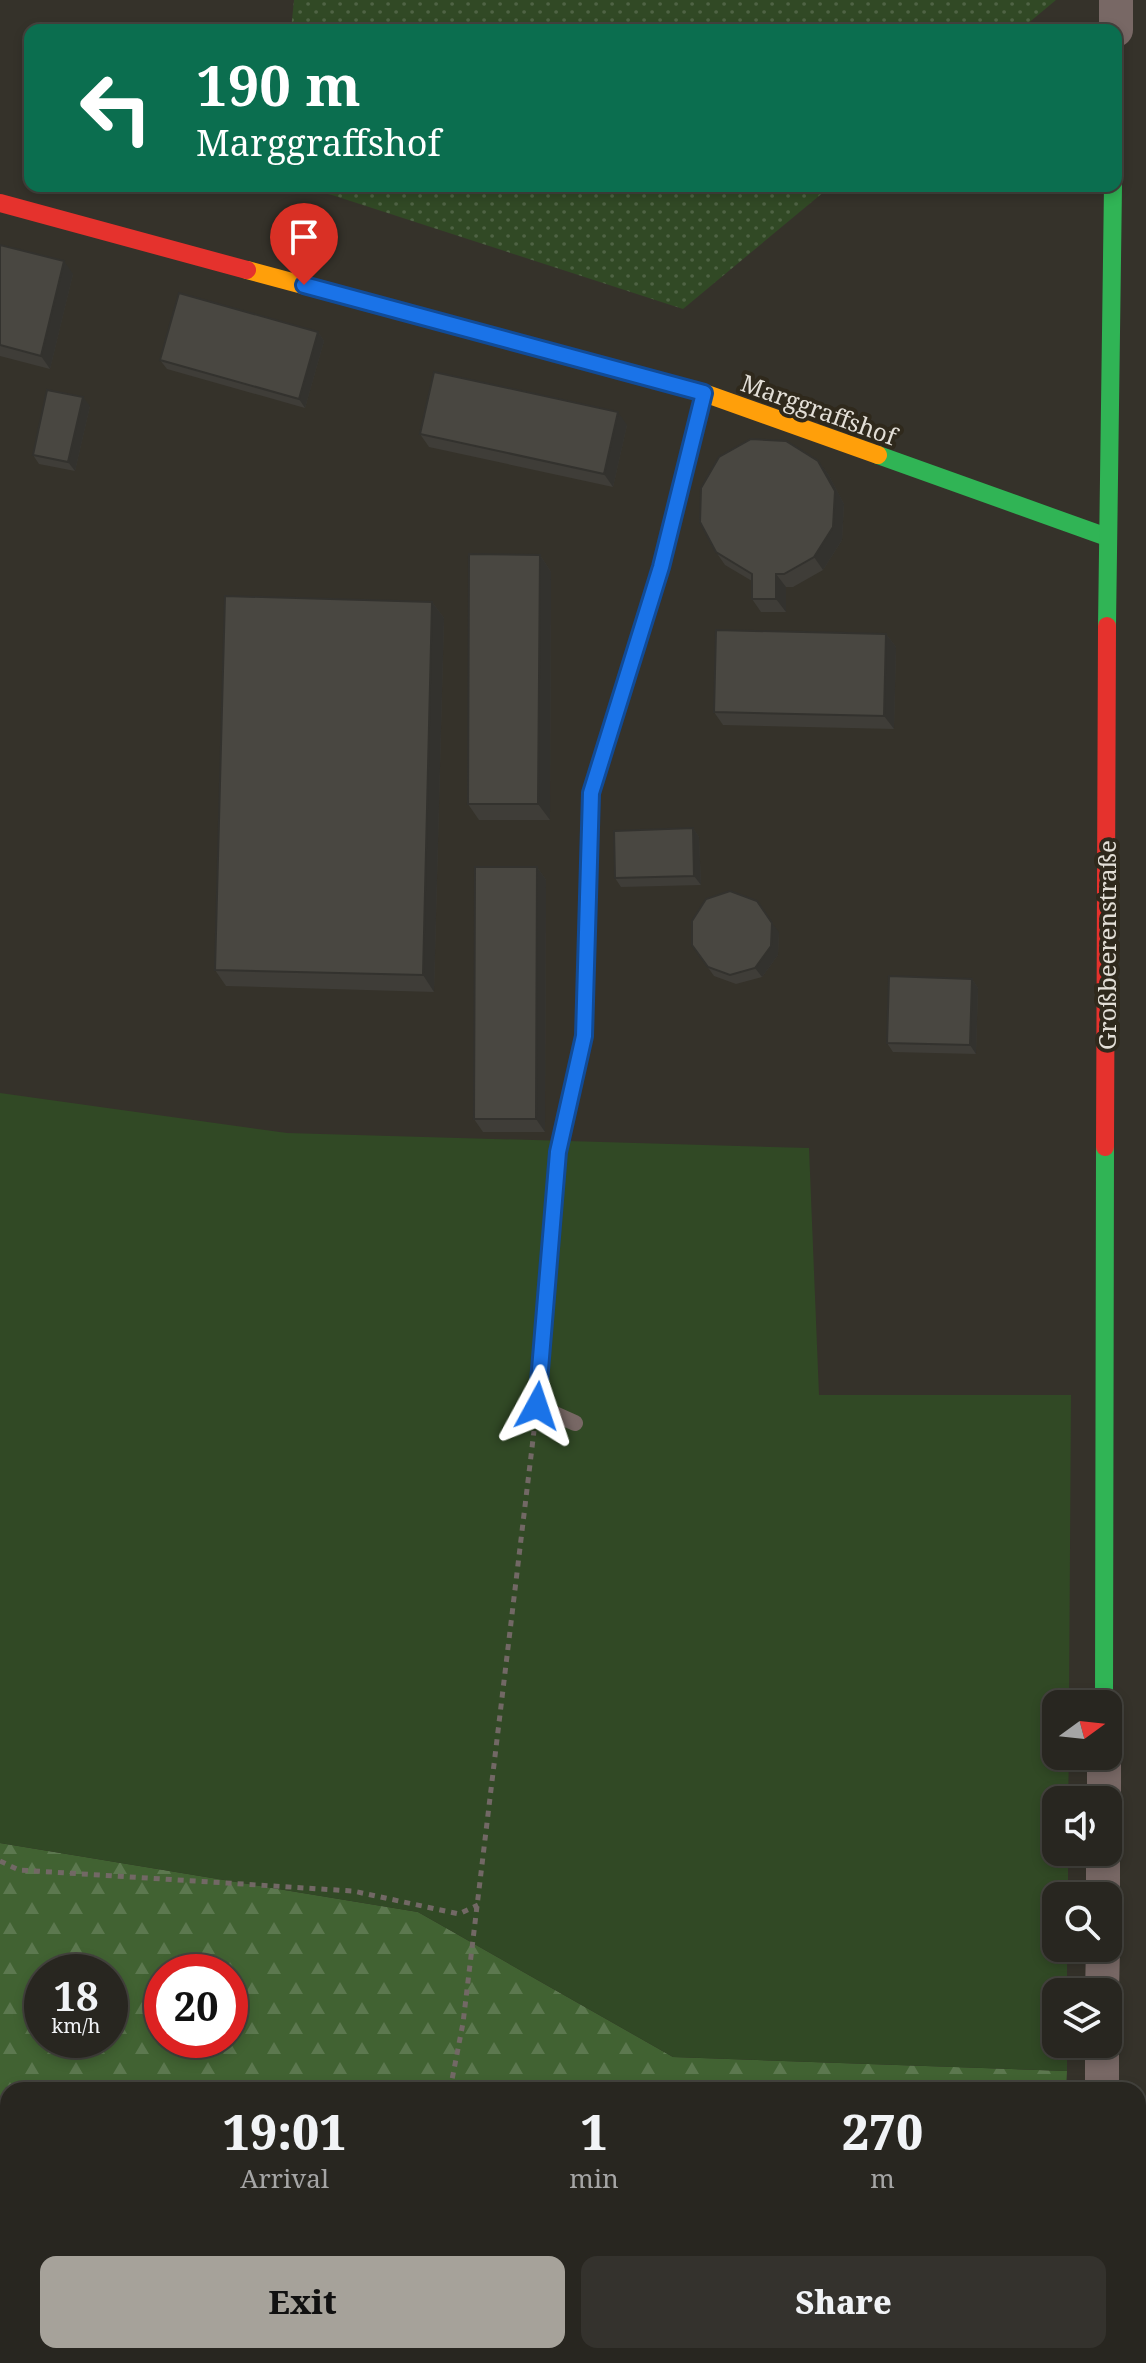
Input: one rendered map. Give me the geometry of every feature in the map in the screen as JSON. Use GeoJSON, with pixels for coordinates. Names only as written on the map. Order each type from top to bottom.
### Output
{"type":"FeatureCollection","features":[{"type":"Feature","properties":{"kind":"street"},"geometry":{"type":"LineString","coordinates":[[1116,0],[1116,24]]}},
{"type":"Feature","properties":{"kind":"street","name":"Großbeerenstraße"},"geometry":{"type":"LineString","coordinates":[[1104,1690],[1107,537],[1113,192]]}},
{"type":"Feature","properties":{"kind":"street","name":"Marggraffshof"},"geometry":{"type":"LineString","coordinates":[[0,203],[704,393],[1107,537]]}},
{"type":"Feature","properties":{"kind":"street"},"geometry":{"type":"LineString","coordinates":[[1102,2058],[1102,2082]]}},
{"type":"Feature","properties":{"kind":"lane"},"geometry":{"type":"LineString","coordinates":[[575,1423],[537,1406],[558,1152],[584,1036],[591,793],[661,567],[704,393]]}},
{"type":"Feature","properties":{"kind":"path"},"geometry":{"type":"LineString","coordinates":[[452,2082],[463,2023],[478,1905],[537,1406]]}},
{"type":"Feature","properties":{"kind":"path"},"geometry":{"type":"LineString","coordinates":[[0,1861],[19,1870],[353,1891],[459,1914],[478,1905]]}},
{"type":"Feature","properties":{"kind":"green space"},"geometry":{"type":"Polygon","coordinates":[[[294,0],[1056,0],[1027,24],[292,24],[294,0]]]}},
{"type":"Feature","properties":{"kind":"green space"},"geometry":{"type":"Polygon","coordinates":[[[319,192],[824,192],[683,309],[319,192]]]}},
{"type":"Feature","properties":{"kind":"green space"},"geometry":{"type":"Polygon","coordinates":[[[0,1093],[287,1133],[809,1148],[819,1395],[1071,1395],[1069,1690],[1042,1690],[1042,1770],[1069,1770],[1068,1786],[1042,1786],[1042,1866],[1068,1866],[1068,1882],[1042,1882],[1042,1962],[1067,1962],[1067,1978],[1042,1978],[1042,2058],[1067,2058],[1067,2071],[673,2057],[418,1912],[0,1843],[0,1093]]]}},
{"type":"Feature","properties":{"kind":"green space"},"geometry":{"type":"Polygon","coordinates":[[[0,1843],[418,1912],[673,2057],[1067,2071],[1066,2082],[0,2082],[0,1843]]]}},
{"type":"Feature","properties":{"kind":"building"},"geometry":{"type":"Polygon","coordinates":[[[0,245],[64,261],[41,356],[0,345],[0,245]]]}},
{"type":"Feature","properties":{"kind":"building"},"geometry":{"type":"Polygon","coordinates":[[[179,293],[318,332],[299,399],[160,360],[179,293]]]}},
{"type":"Feature","properties":{"kind":"building"},"geometry":{"type":"Polygon","coordinates":[[[434,372],[618,412],[604,474],[420,434],[434,372]]]}},
{"type":"Feature","properties":{"kind":"building"},"geometry":{"type":"Polygon","coordinates":[[[47,390],[83,397],[68,462],[33,455],[47,390]]]}},
{"type":"Feature","properties":{"kind":"building"},"geometry":{"type":"Polygon","coordinates":[[[751,439],[786,441],[818,461],[835,491],[833,527],[814,557],[784,574],[776,574],[776,599],[752,599],[752,574],[716,552],[700,522],[701,488],[719,457],[751,439]]]}},
{"type":"Feature","properties":{"kind":"building"},"geometry":{"type":"Polygon","coordinates":[[[469,554],[540,555],[538,804],[468,804],[469,554]]]}},
{"type":"Feature","properties":{"kind":"building"},"geometry":{"type":"Polygon","coordinates":[[[225,596],[432,602],[423,975],[215,970],[225,596]]]}},
{"type":"Feature","properties":{"kind":"building"},"geometry":{"type":"Polygon","coordinates":[[[716,630],[886,634],[884,716],[714,712],[716,630]]]}},
{"type":"Feature","properties":{"kind":"building"},"geometry":{"type":"Polygon","coordinates":[[[693,828],[694,876],[615,878],[614,831],[693,828]]]}},
{"type":"Feature","properties":{"kind":"building"},"geometry":{"type":"Polygon","coordinates":[[[475,867],[537,867],[536,1119],[474,1119],[475,867]]]}},
{"type":"Feature","properties":{"kind":"building"},"geometry":{"type":"Polygon","coordinates":[[[730,891],[757,901],[772,923],[771,946],[755,968],[730,975],[708,967],[692,945],[692,921],[706,899],[730,891]]]}},
{"type":"Feature","properties":{"kind":"building"},"geometry":{"type":"Polygon","coordinates":[[[889,976],[972,979],[970,1045],[887,1043],[889,976]]]}},
{"type":"Feature","properties":{"kind":"traffic: fast"},"geometry":{"type":"LineString","coordinates":[[1107,626],[1113,192]]}},
{"type":"Feature","properties":{"kind":"traffic: fast"},"geometry":{"type":"LineString","coordinates":[[878,455],[1107,537]]}},
{"type":"Feature","properties":{"kind":"traffic: fast"},"geometry":{"type":"LineString","coordinates":[[1104,1690],[1105,1147]]}},
{"type":"Feature","properties":{"kind":"traffic: slow"},"geometry":{"type":"LineString","coordinates":[[247,270],[704,393],[878,455]]}},
{"type":"Feature","properties":{"kind":"traffic: jam"},"geometry":{"type":"LineString","coordinates":[[0,203],[247,270]]}},
{"type":"Feature","properties":{"kind":"traffic: jam"},"geometry":{"type":"LineString","coordinates":[[1105,1147],[1107,626]]}},
{"type":"Feature","properties":{"kind":"route"},"geometry":{"type":"LineString","coordinates":[[304,285],[704,393],[661,567],[591,793],[584,1036],[558,1152],[537,1406]]}}]}
